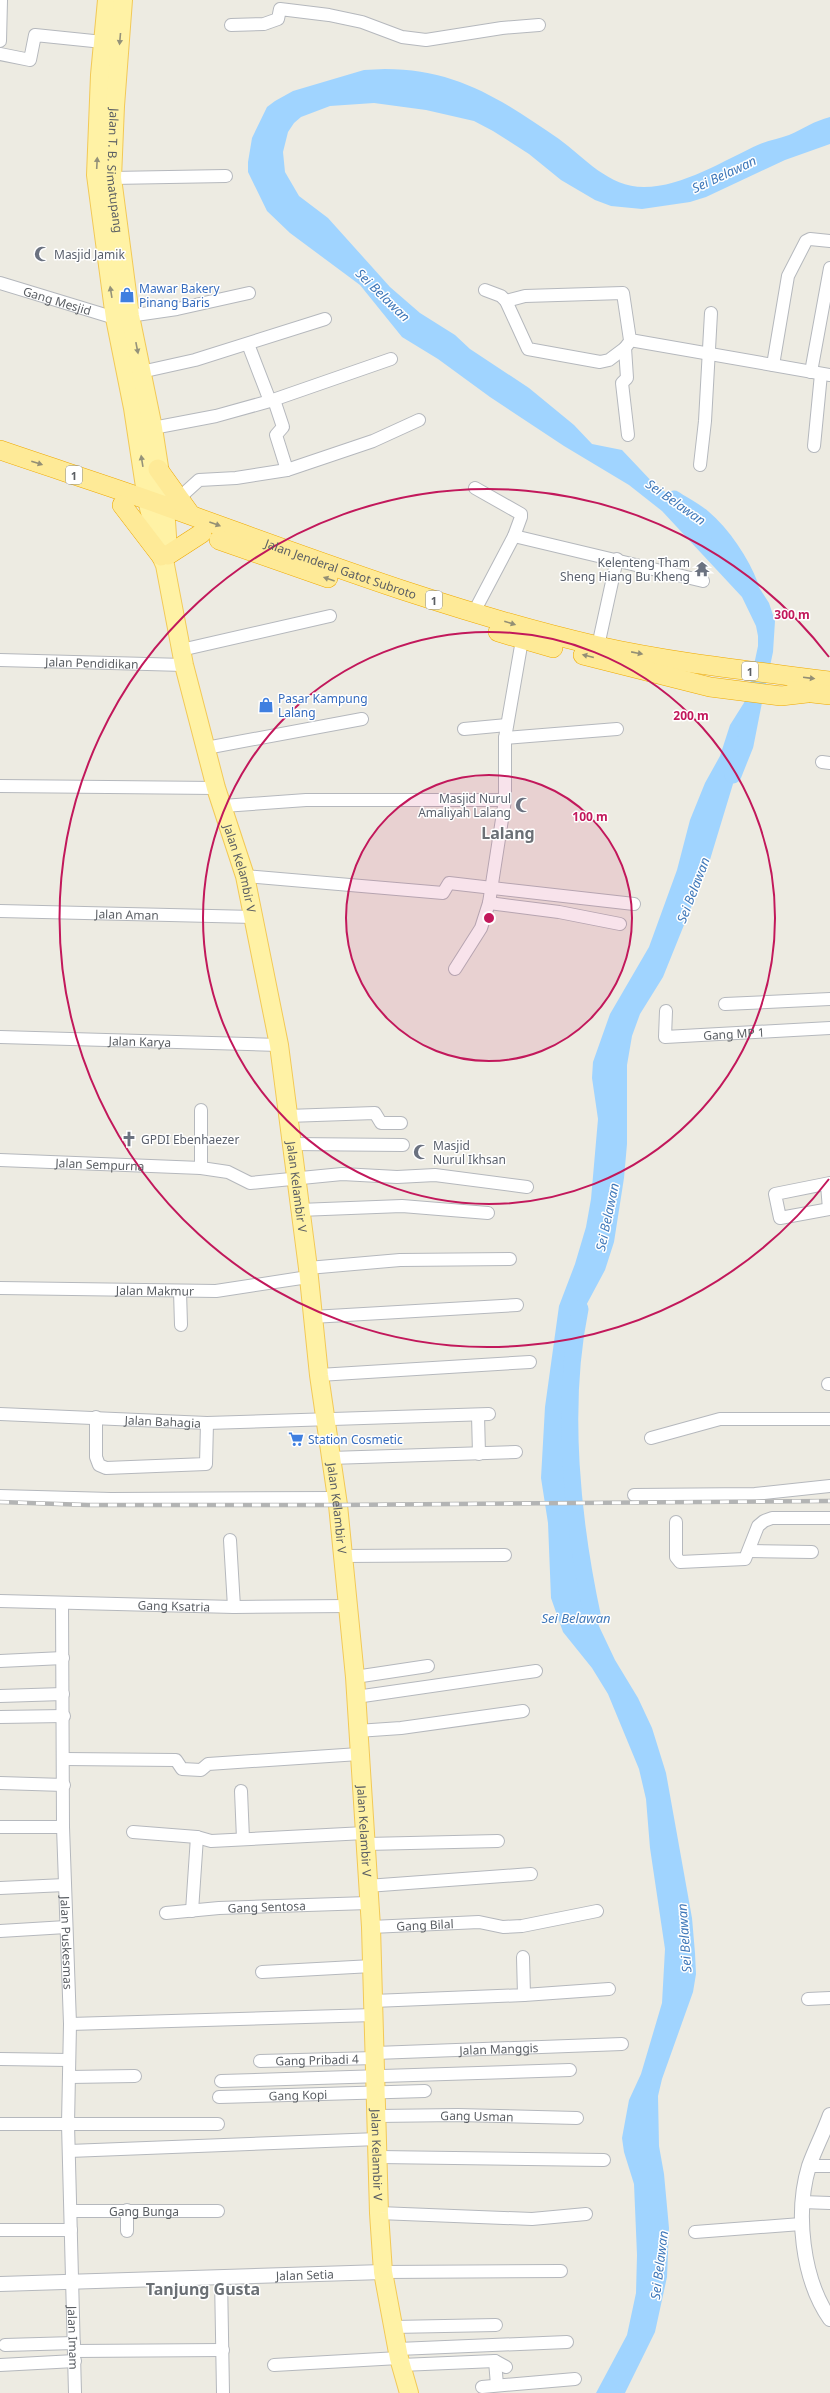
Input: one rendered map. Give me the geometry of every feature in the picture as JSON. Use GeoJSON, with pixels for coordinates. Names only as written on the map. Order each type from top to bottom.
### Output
{"type":"FeatureCollection","features":[{"type":"Feature","properties":{"kind":"highway","name":"Jalan Jenderal Gatot Subroto"},"geometry":{"type":"LineString","coordinates":[[0,450],[162,508],[191,515],[365,578],[474,612],[711,677]]}},
{"type":"Feature","properties":{"kind":"highway","name":"Jalan Jenderal Gatot Subroto"},"geometry":{"type":"LineString","coordinates":[[0,464],[122,505],[162,508],[202,533],[345,584],[522,640],[680,678],[711,677]]}},
{"type":"Feature","properties":{"kind":"highway"},"geometry":{"type":"LineString","coordinates":[[158,469],[162,508]]}},
{"type":"Feature","properties":{"kind":"highway"},"geometry":{"type":"LineString","coordinates":[[122,505],[164,559],[202,533]]}},
{"type":"Feature","properties":{"kind":"highway","name":"1"},"geometry":{"type":"LineString","coordinates":[[711,677],[785,687],[807,693],[830,695]]}},
{"type":"Feature","properties":{"kind":"highway","name":"1"},"geometry":{"type":"LineString","coordinates":[[785,687],[830,681]]}},
{"type":"Feature","properties":{"kind":"main road","name":"Jalan T. B. Simatupang"},"geometry":{"type":"LineString","coordinates":[[106,0],[96,175],[122,317],[142,372],[153,428],[158,469]]}},
{"type":"Feature","properties":{"kind":"main road","name":"Jalan T. B. Simatupang"},"geometry":{"type":"LineString","coordinates":[[123,0],[115,106],[112,178],[122,317],[133,408],[162,508]]}},
{"type":"Feature","properties":{"kind":"main road","name":"Jalan Kelambir V"},"geometry":{"type":"LineString","coordinates":[[162,508],[164,559],[183,657],[216,788],[245,876],[279,1045],[308,1272],[319,1375],[337,1498],[349,1606],[371,1927],[379,2148],[379,2213],[383,2272],[399,2357],[409,2393]]}},
{"type":"Feature","properties":{"kind":"street"},"geometry":{"type":"LineString","coordinates":[[0,41],[1,0]]}},
{"type":"Feature","properties":{"kind":"street"},"geometry":{"type":"LineString","coordinates":[[231,25],[270,23],[278,19],[278,5],[355,20],[402,37],[426,40],[502,28],[539,25]]}},
{"type":"Feature","properties":{"kind":"street"},"geometry":{"type":"LineString","coordinates":[[0,54],[30,60],[35,35],[103,42]]}},
{"type":"Feature","properties":{"kind":"street"},"geometry":{"type":"LineString","coordinates":[[112,178],[226,176]]}},
{"type":"Feature","properties":{"kind":"street"},"geometry":{"type":"LineString","coordinates":[[773,365],[788,276],[806,241],[810,239],[830,241]]}},
{"type":"Feature","properties":{"kind":"street"},"geometry":{"type":"LineString","coordinates":[[814,446],[830,268]]}},
{"type":"Feature","properties":{"kind":"street","name":"Gang Mesjid"},"geometry":{"type":"LineString","coordinates":[[0,283],[122,317]]}},
{"type":"Feature","properties":{"kind":"street"},"geometry":{"type":"LineString","coordinates":[[485,290],[501,296],[506,301],[528,349],[600,362],[609,360],[628,344],[710,353],[821,374]]}},
{"type":"Feature","properties":{"kind":"street"},"geometry":{"type":"LineString","coordinates":[[122,317],[249,293]]}},
{"type":"Feature","properties":{"kind":"street"},"geometry":{"type":"LineString","coordinates":[[506,301],[525,296],[623,293],[628,344],[627,378],[622,383],[622,395],[628,435]]}},
{"type":"Feature","properties":{"kind":"street"},"geometry":{"type":"LineString","coordinates":[[700,465],[710,353],[711,313]]}},
{"type":"Feature","properties":{"kind":"street"},"geometry":{"type":"LineString","coordinates":[[142,372],[195,360],[326,319]]}},
{"type":"Feature","properties":{"kind":"street"},"geometry":{"type":"LineString","coordinates":[[248,344],[283,427],[276,435],[287,470]]}},
{"type":"Feature","properties":{"kind":"street"},"geometry":{"type":"LineString","coordinates":[[153,428],[216,416],[272,400],[391,359]]}},
{"type":"Feature","properties":{"kind":"street"},"geometry":{"type":"LineString","coordinates":[[162,508],[199,480],[236,478],[287,470],[373,441],[419,420]]}},
{"type":"Feature","properties":{"kind":"street"},"geometry":{"type":"LineString","coordinates":[[474,612],[514,536],[521,514],[475,488]]}},
{"type":"Feature","properties":{"kind":"street"},"geometry":{"type":"LineString","coordinates":[[514,536],[617,559],[703,581]]}},
{"type":"Feature","properties":{"kind":"street"},"geometry":{"type":"LineString","coordinates":[[598,646],[617,559]]}},
{"type":"Feature","properties":{"kind":"street","name":"Jalan Pendidikan"},"geometry":{"type":"LineString","coordinates":[[0,660],[183,657],[330,616]]}},
{"type":"Feature","properties":{"kind":"street"},"geometry":{"type":"LineString","coordinates":[[455,969],[481,928],[493,887],[505,800],[505,738],[514,696],[514,680],[522,640]]}},
{"type":"Feature","properties":{"kind":"street"},"geometry":{"type":"LineString","coordinates":[[206,748],[362,720]]}},
{"type":"Feature","properties":{"kind":"street"},"geometry":{"type":"LineString","coordinates":[[464,729],[507,725]]}},
{"type":"Feature","properties":{"kind":"street"},"geometry":{"type":"LineString","coordinates":[[505,738],[617,729]]}},
{"type":"Feature","properties":{"kind":"street"},"geometry":{"type":"LineString","coordinates":[[0,786],[216,788]]}},
{"type":"Feature","properties":{"kind":"street"},"geometry":{"type":"LineString","coordinates":[[223,806],[306,800],[505,800]]}},
{"type":"Feature","properties":{"kind":"street"},"geometry":{"type":"LineString","coordinates":[[245,876],[443,893],[446,891],[448,883],[634,904]]}},
{"type":"Feature","properties":{"kind":"street"},"geometry":{"type":"LineString","coordinates":[[489,903],[559,912],[620,924]]}},
{"type":"Feature","properties":{"kind":"street","name":"Jalan Aman"},"geometry":{"type":"LineString","coordinates":[[0,911],[254,917]]}},
{"type":"Feature","properties":{"kind":"street"},"geometry":{"type":"LineString","coordinates":[[726,1004],[830,999]]}},
{"type":"Feature","properties":{"kind":"street","name":"Gang MP 1"},"geometry":{"type":"LineString","coordinates":[[666,1011],[665,1037],[830,1028]]}},
{"type":"Feature","properties":{"kind":"street","name":"Jalan Karya"},"geometry":{"type":"LineString","coordinates":[[0,1037],[279,1045]]}},
{"type":"Feature","properties":{"kind":"street"},"geometry":{"type":"LineString","coordinates":[[200,1168],[201,1110]]}},
{"type":"Feature","properties":{"kind":"street"},"geometry":{"type":"LineString","coordinates":[[287,1116],[375,1113],[382,1123],[401,1123]]}},
{"type":"Feature","properties":{"kind":"street"},"geometry":{"type":"LineString","coordinates":[[291,1144],[403,1146]]}},
{"type":"Feature","properties":{"kind":"street","name":"Jalan Sempurna"},"geometry":{"type":"LineString","coordinates":[[0,1160],[200,1168],[228,1172],[250,1183],[296,1177],[342,1174],[435,1175],[527,1187]]}},
{"type":"Feature","properties":{"kind":"street"},"geometry":{"type":"LineString","coordinates":[[828,1184],[830,1209],[780,1218],[775,1194],[828,1184]]}},
{"type":"Feature","properties":{"kind":"street"},"geometry":{"type":"LineString","coordinates":[[299,1210],[402,1206],[488,1213]]}},
{"type":"Feature","properties":{"kind":"street","name":"Jalan Makmur"},"geometry":{"type":"LineString","coordinates":[[0,1288],[216,1291],[308,1272],[400,1260],[510,1259]]}},
{"type":"Feature","properties":{"kind":"street"},"geometry":{"type":"LineString","coordinates":[[180,1291],[181,1325]]}},
{"type":"Feature","properties":{"kind":"street"},"geometry":{"type":"LineString","coordinates":[[312,1317],[517,1304]]}},
{"type":"Feature","properties":{"kind":"street"},"geometry":{"type":"LineString","coordinates":[[319,1375],[530,1362]]}},
{"type":"Feature","properties":{"kind":"street","name":"Jalan Bahagia"},"geometry":{"type":"LineString","coordinates":[[0,1414],[208,1423],[325,1418],[484,1415],[478,1454]]}},
{"type":"Feature","properties":{"kind":"street"},"geometry":{"type":"LineString","coordinates":[[96,1417],[96,1457],[99,1465],[106,1468],[206,1464],[208,1423]]}},
{"type":"Feature","properties":{"kind":"street"},"geometry":{"type":"LineString","coordinates":[[651,1438],[720,1419],[830,1418]]}},
{"type":"Feature","properties":{"kind":"street"},"geometry":{"type":"LineString","coordinates":[[330,1458],[516,1452]]}},
{"type":"Feature","properties":{"kind":"street"},"geometry":{"type":"LineString","coordinates":[[634,1495],[755,1494],[830,1486]]}},
{"type":"Feature","properties":{"kind":"street"},"geometry":{"type":"LineString","coordinates":[[0,1496],[111,1499],[337,1498]]}},
{"type":"Feature","properties":{"kind":"street"},"geometry":{"type":"LineString","coordinates":[[676,1522],[676,1557],[680,1562],[744,1558],[749,1551],[758,1526],[772,1518],[830,1518]]}},
{"type":"Feature","properties":{"kind":"street"},"geometry":{"type":"LineString","coordinates":[[230,1540],[234,1607]]}},
{"type":"Feature","properties":{"kind":"street"},"geometry":{"type":"LineString","coordinates":[[749,1551],[812,1552]]}},
{"type":"Feature","properties":{"kind":"street"},"geometry":{"type":"LineString","coordinates":[[343,1556],[505,1555]]}},
{"type":"Feature","properties":{"kind":"street","name":"Gang Ksatria"},"geometry":{"type":"LineString","coordinates":[[0,1601],[62,1604],[234,1607],[349,1606]]}},
{"type":"Feature","properties":{"kind":"street","name":"Jalan Puskesmas"},"geometry":{"type":"LineString","coordinates":[[62,1604],[65,1885],[70,2024],[68,2124],[72,2282]]}},
{"type":"Feature","properties":{"kind":"street"},"geometry":{"type":"LineString","coordinates":[[0,1661],[63,1658]]}},
{"type":"Feature","properties":{"kind":"street"},"geometry":{"type":"LineString","coordinates":[[355,1677],[428,1666]]}},
{"type":"Feature","properties":{"kind":"street"},"geometry":{"type":"LineString","coordinates":[[356,1697],[536,1670]]}},
{"type":"Feature","properties":{"kind":"street"},"geometry":{"type":"LineString","coordinates":[[0,1696],[63,1694]]}},
{"type":"Feature","properties":{"kind":"street"},"geometry":{"type":"LineString","coordinates":[[357,1731],[416,1727],[524,1711]]}},
{"type":"Feature","properties":{"kind":"street"},"geometry":{"type":"LineString","coordinates":[[0,1717],[64,1716]]}},
{"type":"Feature","properties":{"kind":"street"},"geometry":{"type":"LineString","coordinates":[[64,1759],[176,1760],[182,1769],[198,1770],[208,1764],[359,1754]]}},
{"type":"Feature","properties":{"kind":"street"},"geometry":{"type":"LineString","coordinates":[[0,1783],[64,1785]]}},
{"type":"Feature","properties":{"kind":"street"},"geometry":{"type":"LineString","coordinates":[[241,1792],[243,1839]]}},
{"type":"Feature","properties":{"kind":"street"},"geometry":{"type":"LineString","coordinates":[[0,1826],[64,1827]]}},
{"type":"Feature","properties":{"kind":"street"},"geometry":{"type":"LineString","coordinates":[[133,1832],[197,1837],[211,1841],[243,1839],[365,1839],[426,1844],[498,1841]]}},
{"type":"Feature","properties":{"kind":"street"},"geometry":{"type":"LineString","coordinates":[[192,1911],[197,1837]]}},
{"type":"Feature","properties":{"kind":"street","name":"Gang Sentosa"},"geometry":{"type":"LineString","coordinates":[[166,1913],[368,1895],[531,1874]]}},
{"type":"Feature","properties":{"kind":"street"},"geometry":{"type":"LineString","coordinates":[[0,1888],[65,1885]]}},
{"type":"Feature","properties":{"kind":"street","name":"Gang Bilal"},"geometry":{"type":"LineString","coordinates":[[371,1927],[479,1922],[503,1927],[522,1926],[597,1911]]}},
{"type":"Feature","properties":{"kind":"street"},"geometry":{"type":"LineString","coordinates":[[0,1931],[66,1927]]}},
{"type":"Feature","properties":{"kind":"street"},"geometry":{"type":"LineString","coordinates":[[523,1957],[524,1995]]}},
{"type":"Feature","properties":{"kind":"street"},"geometry":{"type":"LineString","coordinates":[[262,1972],[372,1966]]}},
{"type":"Feature","properties":{"kind":"street"},"geometry":{"type":"LineString","coordinates":[[70,2024],[374,2008],[609,1989]]}},
{"type":"Feature","properties":{"kind":"street"},"geometry":{"type":"LineString","coordinates":[[808,1999],[830,1998]]}},
{"type":"Feature","properties":{"kind":"street","name":"Jalan Manggis"},"geometry":{"type":"LineString","coordinates":[[375,2062],[622,2044]]}},
{"type":"Feature","properties":{"kind":"street"},"geometry":{"type":"LineString","coordinates":[[0,2058],[69,2060]]}},
{"type":"Feature","properties":{"kind":"street","name":"Gang Pribadi 4"},"geometry":{"type":"LineString","coordinates":[[260,2061],[375,2062]]}},
{"type":"Feature","properties":{"kind":"street"},"geometry":{"type":"LineString","coordinates":[[221,2081],[375,2062],[570,2070]]}},
{"type":"Feature","properties":{"kind":"street"},"geometry":{"type":"LineString","coordinates":[[69,2077],[135,2076]]}},
{"type":"Feature","properties":{"kind":"street","name":"Gang Kopi"},"geometry":{"type":"LineString","coordinates":[[219,2097],[425,2091]]}},
{"type":"Feature","properties":{"kind":"street","name":"Gang Usman"},"geometry":{"type":"LineString","coordinates":[[377,2116],[458,2115],[577,2118]]}},
{"type":"Feature","properties":{"kind":"street"},"geometry":{"type":"LineString","coordinates":[[830,2115],[827,2135],[809,2166],[802,2202],[801,2224],[810,2274],[830,2319]]}},
{"type":"Feature","properties":{"kind":"street"},"geometry":{"type":"LineString","coordinates":[[0,2124],[218,2124]]}},
{"type":"Feature","properties":{"kind":"street"},"geometry":{"type":"LineString","coordinates":[[69,2150],[379,2148],[604,2160]]}},
{"type":"Feature","properties":{"kind":"street"},"geometry":{"type":"LineString","coordinates":[[809,2166],[830,2166]]}},
{"type":"Feature","properties":{"kind":"street"},"geometry":{"type":"LineString","coordinates":[[802,2202],[830,2203]]}},
{"type":"Feature","properties":{"kind":"street"},"geometry":{"type":"LineString","coordinates":[[127,2210],[127,2231]]}},
{"type":"Feature","properties":{"kind":"street","name":"Gang Bunga"},"geometry":{"type":"LineString","coordinates":[[71,2211],[218,2210]]}},
{"type":"Feature","properties":{"kind":"street"},"geometry":{"type":"LineString","coordinates":[[379,2213],[525,2219],[586,2214]]}},
{"type":"Feature","properties":{"kind":"street"},"geometry":{"type":"LineString","coordinates":[[694,2232],[801,2224]]}},
{"type":"Feature","properties":{"kind":"street"},"geometry":{"type":"LineString","coordinates":[[0,2230],[71,2230]]}},
{"type":"Feature","properties":{"kind":"street","name":"Jalan Setia"},"geometry":{"type":"LineString","coordinates":[[0,2284],[383,2272],[561,2271]]}},
{"type":"Feature","properties":{"kind":"street"},"geometry":{"type":"LineString","coordinates":[[221,2277],[223,2393]]}},
{"type":"Feature","properties":{"kind":"street","name":"Jalan Imam"},"geometry":{"type":"LineString","coordinates":[[72,2282],[75,2393]]}},
{"type":"Feature","properties":{"kind":"street"},"geometry":{"type":"LineString","coordinates":[[393,2327],[496,2325]]}},
{"type":"Feature","properties":{"kind":"street"},"geometry":{"type":"LineString","coordinates":[[274,2365],[399,2357],[567,2342]]}},
{"type":"Feature","properties":{"kind":"street"},"geometry":{"type":"LineString","coordinates":[[5,2345],[74,2351],[223,2350]]}},
{"type":"Feature","properties":{"kind":"street"},"geometry":{"type":"LineString","coordinates":[[0,2364],[74,2351]]}},
{"type":"Feature","properties":{"kind":"street"},"geometry":{"type":"LineString","coordinates":[[399,2357],[495,2361],[506,2367]]}},
{"type":"Feature","properties":{"kind":"street"},"geometry":{"type":"LineString","coordinates":[[495,2361],[497,2385]]}},
{"type":"Feature","properties":{"kind":"street"},"geometry":{"type":"LineString","coordinates":[[482,2387],[575,2379]]}},
{"type":"Feature","properties":{"kind":"water","name":"Sei Belawan"},"geometry":{"type":"Polygon","coordinates":[[[364,70],[411,70],[435,74],[478,89],[518,112],[559,139],[608,177],[631,186],[659,186],[674,183],[703,172],[767,141],[782,138],[830,117],[830,144],[785,160],[706,197],[690,202],[642,209],[611,206],[595,200],[561,180],[529,154],[493,131],[474,121],[426,110],[374,103],[330,106],[301,117],[294,123],[288,132],[283,152],[285,172],[299,196],[328,218],[390,287],[420,313],[455,335],[470,349],[529,388],[574,425],[592,444],[622,450],[657,487],[684,503],[755,581],[769,603],[775,621],[773,652],[763,699],[749,716],[743,751],[709,863],[663,977],[640,1014],[632,1036],[627,1065],[627,1144],[624,1178],[614,1242],[605,1270],[582,1313],[571,1354],[569,1443],[571,1477],[578,1545],[586,1590],[597,1622],[615,1660],[638,1698],[652,1728],[666,1773],[692,1918],[695,1953],[696,1974],[693,1992],[662,2079],[658,2096],[659,2146],[664,2174],[669,2228],[667,2277],[655,2332],[625,2393],[596,2393],[627,2335],[636,2293],[637,2255],[634,2184],[624,2152],[622,2138],[629,2100],[641,2074],[662,2003],[665,1949],[650,1848],[646,1799],[639,1769],[608,1694],[592,1668],[563,1632],[551,1598],[548,1523],[541,1478],[545,1407],[559,1306],[575,1264],[586,1227],[591,1199],[598,1119],[592,1078],[593,1062],[610,1014],[649,947],[677,870],[690,820],[705,783],[720,756],[730,725],[747,698],[758,646],[758,636],[756,626],[742,597],[662,511],[629,485],[564,446],[490,397],[438,359],[402,337],[360,285],[290,233],[267,211],[248,172],[248,162],[252,138],[267,107],[293,91],[364,70]]]}},
{"type":"Feature","properties":{"kind":"waterway","name":"Sei Belawan"},"geometry":{"type":"LineString","coordinates":[[674,499],[700,515],[724,540],[742,568],[750,586]]}},
{"type":"Feature","properties":{"kind":"waterway","name":"Sei Belawan"},"geometry":{"type":"LineString","coordinates":[[733,775],[745,745],[756,689]]}},
{"type":"Feature","properties":{"kind":"waterway","name":"Sei Belawan"},"geometry":{"type":"LineString","coordinates":[[580,1309],[574,1346],[571,1385],[571,1464],[579,1543],[593,1619]]}},
{"type":"Feature","properties":{"kind":"railway"},"geometry":{"type":"LineString","coordinates":[[0,1502],[88,1505],[338,1505],[830,1501]]}},
{"type":"Feature","properties":{"kind":"place","name":"Masjid Jamik"},"geometry":{"type":"Point","coordinates":[42,254]}},
{"type":"Feature","properties":{"kind":"place","name":"Mawar Bakery Pinang Baris"},"geometry":{"type":"Point","coordinates":[127,295]}},
{"type":"Feature","properties":{"kind":"place","name":"Kelenteng Tham Sheng Hiang Bu Kheng"},"geometry":{"type":"Point","coordinates":[702,569]}},
{"type":"Feature","properties":{"kind":"place","name":"Pasar Kampung Lalang"},"geometry":{"type":"Point","coordinates":[266,705]}},
{"type":"Feature","properties":{"kind":"place","name":"Masjid Nurul Amaliyah Lalang"},"geometry":{"type":"Point","coordinates":[523,805]}},
{"type":"Feature","properties":{"kind":"place","name":"GPDI Ebenhaezer"},"geometry":{"type":"Point","coordinates":[129,1139]}},
{"type":"Feature","properties":{"kind":"place","name":"Masjid Nurul Ikhsan"},"geometry":{"type":"Point","coordinates":[421,1152]}},
{"type":"Feature","properties":{"kind":"place","name":"Station Cosmetic"},"geometry":{"type":"Point","coordinates":[296,1439]}},
{"type":"Feature","properties":{"kind":"district","name":"Lalang"},"geometry":{"type":"Point","coordinates":[508,833]}},
{"type":"Feature","properties":{"kind":"district","name":"Tanjung Gusta"},"geometry":{"type":"Point","coordinates":[203,2289]}}]}
